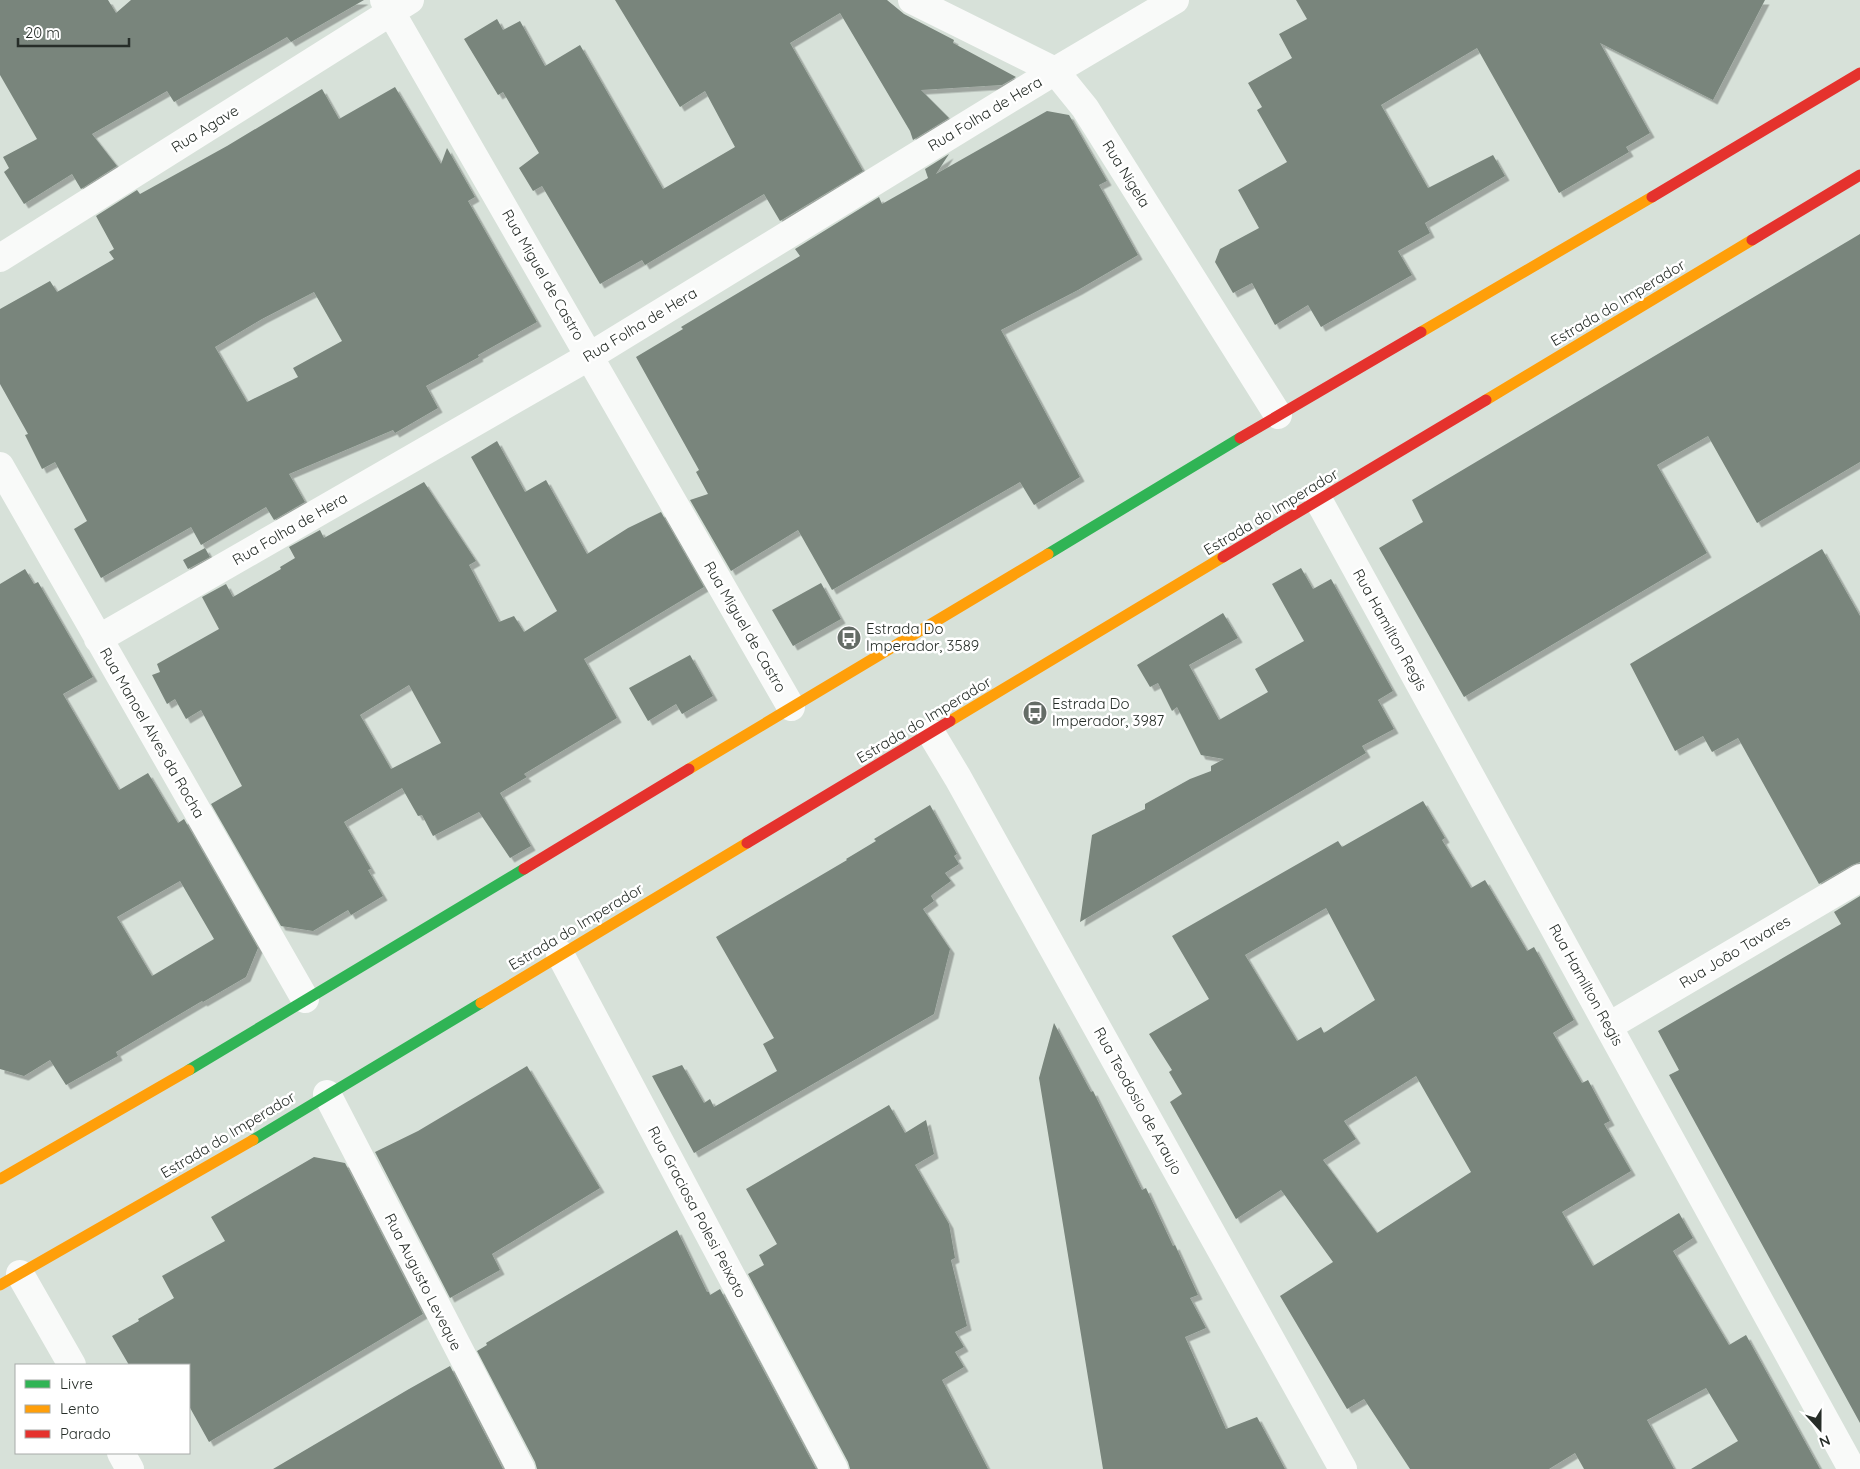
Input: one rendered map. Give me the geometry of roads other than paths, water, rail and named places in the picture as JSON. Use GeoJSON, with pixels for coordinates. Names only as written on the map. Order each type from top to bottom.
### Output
{"type":"FeatureCollection","features":[{"type":"Feature","properties":{"kind":"main road"},"geometry":{"type":"LineString","coordinates":[[0,1179],[123,1109],[1278,415],[1764,132],[1860,73]]}},
{"type":"Feature","properties":{"kind":"main road","name":"Estrada do Imperador"},"geometry":{"type":"LineString","coordinates":[[10,1280],[242,1146],[1860,175]]}},
{"type":"Feature","properties":{"kind":"street","name":"Rua Nigela"},"geometry":{"type":"LineString","coordinates":[[912,0],[1055,71],[1085,108],[1278,415]]}},
{"type":"Feature","properties":{"kind":"street","name":"Rua Folha de Hera"},"geometry":{"type":"LineString","coordinates":[[98,640],[590,356],[1055,71],[1175,0]]}},
{"type":"Feature","properties":{"kind":"street","name":"Rua Agave"},"geometry":{"type":"LineString","coordinates":[[0,258],[395,4]]}},
{"type":"Feature","properties":{"kind":"street","name":"Rua Miguel de Castro"},"geometry":{"type":"LineString","coordinates":[[395,4],[590,356],[791,707]]}},
{"type":"Feature","properties":{"kind":"street","name":"Rua Manoel Alves da Rocha"},"geometry":{"type":"LineString","coordinates":[[0,466],[305,1000]]}},
{"type":"Feature","properties":{"kind":"street","name":"Rua Hamilton Regis"},"geometry":{"type":"LineString","coordinates":[[1319,501],[1852,1469]]}},
{"type":"Feature","properties":{"kind":"street","name":"Rua Teodosio de Araujo"},"geometry":{"type":"LineString","coordinates":[[931,733],[958,778],[1343,1469]]}},
{"type":"Feature","properties":{"kind":"street","name":"Rua João Tavares"},"geometry":{"type":"LineString","coordinates":[[1609,1026],[1860,878]]}},
{"type":"Feature","properties":{"kind":"street","name":"Rua Graciosa Polesi Peixoto"},"geometry":{"type":"LineString","coordinates":[[560,954],[834,1469]]}},
{"type":"Feature","properties":{"kind":"street","name":"Rua Augusto Leveque"},"geometry":{"type":"LineString","coordinates":[[327,1094],[521,1469]]}},
{"type":"Feature","properties":{"kind":"street"},"geometry":{"type":"LineString","coordinates":[[10,1280],[71,1364]]}},
{"type":"Feature","properties":{"kind":"street"},"geometry":{"type":"LineString","coordinates":[[122,1454],[130,1469]]}},
{"type":"Feature","properties":{"kind":"place","name":"Estrada Do Imperador, 3589"},"geometry":{"type":"Point","coordinates":[849,638]}},
{"type":"Feature","properties":{"kind":"place","name":"Estrada Do Imperador, 3987"},"geometry":{"type":"Point","coordinates":[1035,713]}}]}
